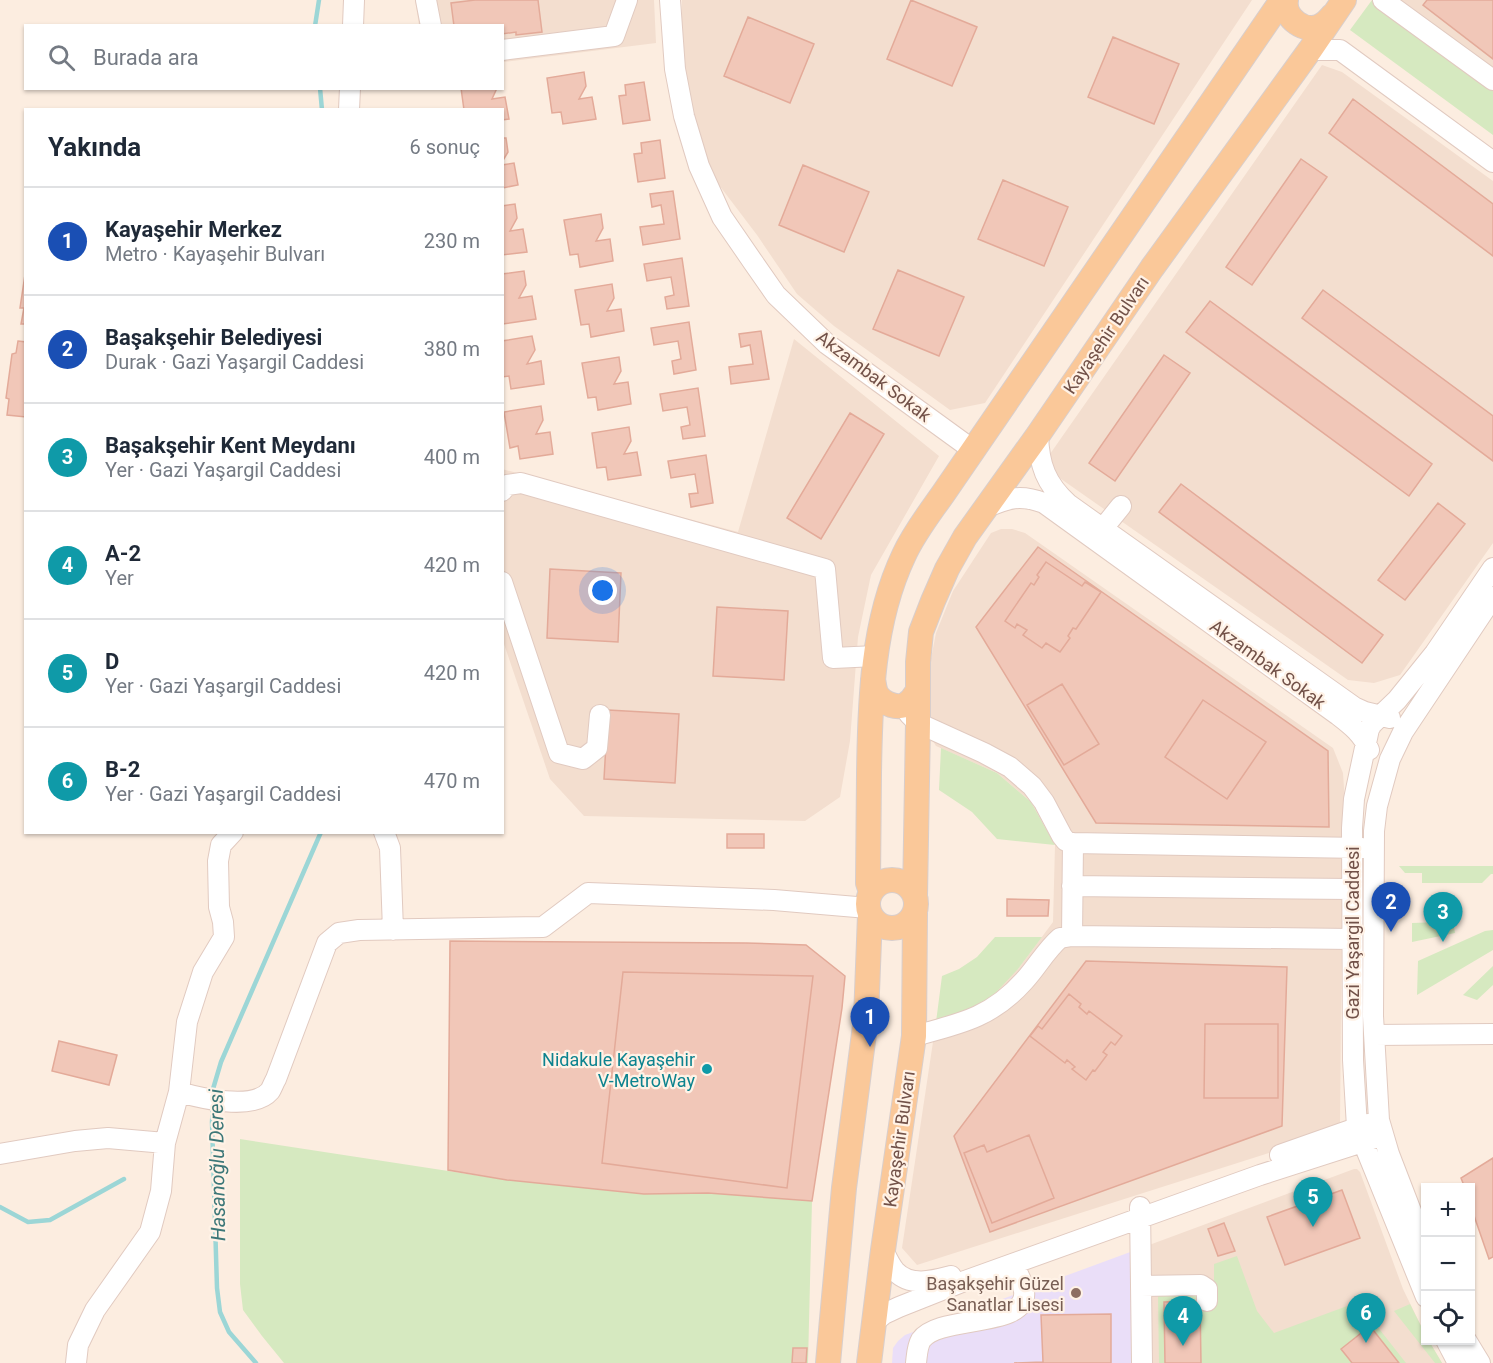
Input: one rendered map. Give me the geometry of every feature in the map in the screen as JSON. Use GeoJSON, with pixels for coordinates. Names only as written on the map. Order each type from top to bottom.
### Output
{"type":"FeatureCollection","features":[{"type":"Feature","properties":{"kind":"main road"},"geometry":{"type":"LineString","coordinates":[[828,1363],[844,1188],[866,1018],[870,905],[868,884],[870,717],[879,635],[891,588],[904,554],[930,512],[1284,0]]}},
{"type":"Feature","properties":{"kind":"main road"},"geometry":{"type":"LineString","coordinates":[[1284,0],[1291,19],[1305,28],[1322,26],[1339,7]]}},
{"type":"Feature","properties":{"kind":"main road","name":"Kayaşehir Bulvarı"},"geometry":{"type":"LineString","coordinates":[[869,1363],[882,1250],[914,1036],[918,723],[909,698],[918,662],[921,632],[933,601],[965,537],[1152,268],[1339,7]]}},
{"type":"Feature","properties":{"kind":"main road"},"geometry":{"type":"LineString","coordinates":[[875,667],[875,691],[879,697],[893,705],[909,698]]}},
{"type":"Feature","properties":{"kind":"main road"},"geometry":{"type":"LineString","coordinates":[[892,880],[908,885],[913,892],[915,906],[910,921],[904,926],[889,929],[875,922],[870,905],[877,885],[892,880]]}},
{"type":"Feature","properties":{"kind":"street"},"geometry":{"type":"LineString","coordinates":[[353,24],[354,0]]}},
{"type":"Feature","properties":{"kind":"street"},"geometry":{"type":"LineString","coordinates":[[426,0],[431,24]]}},
{"type":"Feature","properties":{"kind":"street"},"geometry":{"type":"LineString","coordinates":[[504,50],[614,36],[627,0]]}},
{"type":"Feature","properties":{"kind":"street","name":"Akzambak Sokak"},"geometry":{"type":"LineString","coordinates":[[670,0],[675,69],[684,116],[699,166],[722,217],[734,235],[777,295],[827,344],[973,450]]}},
{"type":"Feature","properties":{"kind":"street"},"geometry":{"type":"LineString","coordinates":[[1383,0],[1493,80]]}},
{"type":"Feature","properties":{"kind":"street"},"geometry":{"type":"LineString","coordinates":[[1310,50],[1340,50],[1493,162]]}},
{"type":"Feature","properties":{"kind":"street"},"geometry":{"type":"LineString","coordinates":[[349,108],[350,90]]}},
{"type":"Feature","properties":{"kind":"street","name":"Akzambak Sokak"},"geometry":{"type":"LineString","coordinates":[[1038,435],[1043,470],[1052,487],[1099,534],[1338,714],[1355,728],[1370,751],[1377,756],[1390,759]]}},
{"type":"Feature","properties":{"kind":"street"},"geometry":{"type":"LineString","coordinates":[[504,489],[507,485],[521,483],[825,569],[833,657],[875,667]]}},
{"type":"Feature","properties":{"kind":"street","name":"Akzambak Sokak"},"geometry":{"type":"LineString","coordinates":[[986,508],[1017,497],[1044,503],[1099,534],[1354,707],[1395,720],[1403,732]]}},
{"type":"Feature","properties":{"kind":"street"},"geometry":{"type":"LineString","coordinates":[[1099,534],[1121,507]]}},
{"type":"Feature","properties":{"kind":"street"},"geometry":{"type":"LineString","coordinates":[[1365,741],[1372,724],[1397,700],[1435,653],[1493,568]]}},
{"type":"Feature","properties":{"kind":"street"},"geometry":{"type":"LineString","coordinates":[[504,588],[559,753],[583,759],[597,748],[600,714]]}},
{"type":"Feature","properties":{"kind":"street","name":"Gazi Yaşargil Caddesi"},"geometry":{"type":"LineString","coordinates":[[1421,1239],[1381,1128],[1372,1016],[1374,831],[1377,806],[1390,759],[1403,732],[1493,597]]}},
{"type":"Feature","properties":{"kind":"street"},"geometry":{"type":"LineString","coordinates":[[918,723],[1010,767],[1032,786],[1044,802],[1062,836],[1066,841],[1073,843],[1374,848]]}},
{"type":"Feature","properties":{"kind":"street","name":"Gazi Yaşargil Caddesi"},"geometry":{"type":"LineString","coordinates":[[1365,741],[1354,799],[1351,847],[1353,1060],[1360,1134],[1423,1291]]}},
{"type":"Feature","properties":{"kind":"street"},"geometry":{"type":"LineString","coordinates":[[76,1363],[78,1345],[95,1310],[150,1232],[161,1191],[165,1143],[179,1092],[187,1022],[202,972],[224,937],[219,907],[218,861],[221,845],[231,834]]}},
{"type":"Feature","properties":{"kind":"street"},"geometry":{"type":"LineString","coordinates":[[385,834],[390,848],[393,930]]}},
{"type":"Feature","properties":{"kind":"street"},"geometry":{"type":"LineString","coordinates":[[1072,936],[1073,843]]}},
{"type":"Feature","properties":{"kind":"street"},"geometry":{"type":"LineString","coordinates":[[1072,886],[1351,890]]}},
{"type":"Feature","properties":{"kind":"street"},"geometry":{"type":"LineString","coordinates":[[179,1092],[234,1102],[258,1099],[270,1092],[327,943],[339,933],[358,930],[543,927],[588,893],[870,905]]}},
{"type":"Feature","properties":{"kind":"street"},"geometry":{"type":"LineString","coordinates":[[914,1036],[958,1025],[990,1011],[1024,981],[1060,938],[1072,936],[1352,939]]}},
{"type":"Feature","properties":{"kind":"street"},"geometry":{"type":"LineString","coordinates":[[1374,1035],[1493,1034]]}},
{"type":"Feature","properties":{"kind":"street"},"geometry":{"type":"LineString","coordinates":[[882,1250],[894,1270],[904,1278],[928,1282],[960,1274],[1140,1212],[1260,1175],[1360,1134],[1381,1128]]}},
{"type":"Feature","properties":{"kind":"street"},"geometry":{"type":"LineString","coordinates":[[0,1154],[75,1141],[108,1138],[165,1143]]}},
{"type":"Feature","properties":{"kind":"street"},"geometry":{"type":"LineString","coordinates":[[873,1323],[884,1314],[899,1307],[1013,1264],[1140,1212]]}},
{"type":"Feature","properties":{"kind":"street"},"geometry":{"type":"LineString","coordinates":[[1140,1212],[1142,1363]]}},
{"type":"Feature","properties":{"kind":"street"},"geometry":{"type":"LineString","coordinates":[[916,1363],[920,1341],[925,1336],[952,1325],[1011,1313],[1018,1309],[1023,1302],[1024,1292],[1013,1264]]}},
{"type":"Feature","properties":{"kind":"street"},"geometry":{"type":"LineString","coordinates":[[1141,1286],[1204,1286],[1207,1289],[1207,1301]]}},
{"type":"Feature","properties":{"kind":"street"},"geometry":{"type":"LineString","coordinates":[[1448,1345],[1458,1363]]}},
{"type":"Feature","properties":{"kind":"street"},"geometry":{"type":"LineString","coordinates":[[1469,1345],[1480,1363]]}},
{"type":"Feature","properties":{"kind":"shaded area"},"geometry":{"type":"Polygon","coordinates":[[[415,0],[654,0],[656,43],[504,62],[504,24],[419,24],[415,0]]]}},
{"type":"Feature","properties":{"kind":"shaded area"},"geometry":{"type":"Polygon","coordinates":[[[682,0],[1252,0],[985,403],[950,410],[834,326],[797,294],[757,235],[716,181],[691,125],[682,61],[682,0]]]}},
{"type":"Feature","properties":{"kind":"shaded area"},"geometry":{"type":"Polygon","coordinates":[[[1400,0],[1493,0],[1493,68],[1400,0]]]}},
{"type":"Feature","properties":{"kind":"shaded area"},"geometry":{"type":"Polygon","coordinates":[[[1322,65],[1342,72],[1493,181],[1493,543],[1400,675],[1374,683],[1348,680],[1054,474],[1050,454],[1322,65]]]}},
{"type":"Feature","properties":{"kind":"shaded area"},"geometry":{"type":"Polygon","coordinates":[[[794,339],[939,456],[871,575],[858,637],[850,741],[840,797],[805,821],[584,816],[550,779],[504,644],[504,470],[738,532],[794,339]]]}},
{"type":"Feature","properties":{"kind":"shaded area"},"geometry":{"type":"Polygon","coordinates":[[[1001,529],[1012,529],[1025,533],[1333,748],[1343,773],[1344,788],[1340,1124],[1335,1132],[917,1265],[902,1248],[936,1022],[1018,969],[1053,922],[1055,845],[1031,802],[997,773],[936,746],[928,733],[927,679],[936,633],[953,591],[991,533],[1001,529]]]}},
{"type":"Feature","properties":{"kind":"shaded area"},"geometry":{"type":"Polygon","coordinates":[[[1357,1169],[1403,1289],[1421,1326],[1421,1345],[1431,1345],[1442,1363],[1135,1363],[1133,1251],[1357,1169]]]}},
{"type":"Feature","properties":{"kind":"shaded area","name":"Başakşehir Güzel Sanatlar Lisesi"},"geometry":{"type":"Polygon","coordinates":[[[1133,1251],[1135,1363],[892,1363],[893,1348],[905,1335],[1133,1251]]]}},
{"type":"Feature","properties":{"kind":"green space"},"geometry":{"type":"Polygon","coordinates":[[[1372,0],[1493,89],[1493,135],[1350,30],[1372,0]]]}},
{"type":"Feature","properties":{"kind":"green space"},"geometry":{"type":"Polygon","coordinates":[[[941,748],[997,773],[1031,802],[1055,845],[997,839],[972,812],[939,790],[941,748]]]}},
{"type":"Feature","properties":{"kind":"green space"},"geometry":{"type":"Polygon","coordinates":[[[1399,866],[1493,866],[1493,874],[1482,883],[1422,883],[1422,873],[1405,873],[1399,866]]]}},
{"type":"Feature","properties":{"kind":"green space"},"geometry":{"type":"Polygon","coordinates":[[[1440,922],[1454,927],[1455,933],[1412,942],[1412,923],[1440,922]]]}},
{"type":"Feature","properties":{"kind":"green space"},"geometry":{"type":"Polygon","coordinates":[[[1493,930],[1493,950],[1417,995],[1418,961],[1485,931],[1493,930]]]}},
{"type":"Feature","properties":{"kind":"green space"},"geometry":{"type":"Polygon","coordinates":[[[995,937],[1042,937],[1018,969],[986,1003],[936,1022],[942,976],[959,969],[977,957],[995,937]]]}},
{"type":"Feature","properties":{"kind":"green space"},"geometry":{"type":"Polygon","coordinates":[[[1493,966],[1493,985],[1477,1000],[1463,995],[1493,966]]]}},
{"type":"Feature","properties":{"kind":"green space"},"geometry":{"type":"Polygon","coordinates":[[[240,1139],[507,1180],[644,1194],[708,1193],[812,1201],[808,1363],[284,1363],[243,1310],[240,1284],[240,1139]]]}},
{"type":"Feature","properties":{"kind":"green space"},"geometry":{"type":"Polygon","coordinates":[[[1237,1256],[1257,1311],[1274,1333],[1358,1302],[1406,1363],[1159,1363],[1158,1296],[1200,1295],[1214,1301],[1214,1264],[1237,1256]]]}},
{"type":"Feature","properties":{"kind":"green space"},"geometry":{"type":"Polygon","coordinates":[[[1410,1304],[1421,1326],[1421,1345],[1431,1345],[1442,1363],[1435,1363],[1394,1311],[1410,1304]]]}},
{"type":"Feature","properties":{"kind":"building"},"geometry":{"type":"Polygon","coordinates":[[[475,0],[538,0],[542,32],[516,35],[516,32],[504,34],[504,24],[454,24],[451,3],[475,0]]]}},
{"type":"Feature","properties":{"kind":"building"},"geometry":{"type":"Polygon","coordinates":[[[911,0],[977,27],[952,86],[887,59],[911,0]]]}},
{"type":"Feature","properties":{"kind":"building"},"geometry":{"type":"Polygon","coordinates":[[[1427,0],[1493,0],[1493,59],[1423,5],[1427,0]]]}},
{"type":"Feature","properties":{"kind":"building"},"geometry":{"type":"Polygon","coordinates":[[[748,17],[814,44],[790,103],[724,76],[748,17]]]}},
{"type":"Feature","properties":{"kind":"building"},"geometry":{"type":"Polygon","coordinates":[[[1113,37],[1179,64],[1154,124],[1088,97],[1113,37]]]}},
{"type":"Feature","properties":{"kind":"building"},"geometry":{"type":"Polygon","coordinates":[[[584,72],[586,86],[579,99],[592,97],[596,119],[563,124],[561,112],[552,113],[547,78],[584,72]]]}},
{"type":"Feature","properties":{"kind":"building"},"geometry":{"type":"Polygon","coordinates":[[[644,82],[650,120],[623,124],[619,96],[626,95],[625,85],[644,82]]]}},
{"type":"Feature","properties":{"kind":"building"},"geometry":{"type":"Polygon","coordinates":[[[461,90],[496,90],[492,99],[505,97],[509,119],[504,120],[504,108],[464,108],[461,90]]]}},
{"type":"Feature","properties":{"kind":"building"},"geometry":{"type":"Polygon","coordinates":[[[1353,99],[1493,204],[1493,256],[1329,133],[1353,99]]]}},
{"type":"Feature","properties":{"kind":"building"},"geometry":{"type":"Polygon","coordinates":[[[504,138],[506,138],[508,152],[504,159],[504,138]]]}},
{"type":"Feature","properties":{"kind":"building"},"geometry":{"type":"Polygon","coordinates":[[[660,140],[665,178],[638,182],[634,154],[642,153],[641,143],[660,140]]]}},
{"type":"Feature","properties":{"kind":"building"},"geometry":{"type":"Polygon","coordinates":[[[1301,159],[1327,177],[1252,285],[1226,267],[1301,159]]]}},
{"type":"Feature","properties":{"kind":"building"},"geometry":{"type":"Polygon","coordinates":[[[514,163],[518,185],[504,188],[504,165],[514,163]]]}},
{"type":"Feature","properties":{"kind":"building"},"geometry":{"type":"Polygon","coordinates":[[[803,165],[869,192],[844,252],[779,225],[803,165]]]}},
{"type":"Feature","properties":{"kind":"building"},"geometry":{"type":"Polygon","coordinates":[[[1003,180],[1068,207],[1044,266],[978,239],[1003,180]]]}},
{"type":"Feature","properties":{"kind":"building"},"geometry":{"type":"Polygon","coordinates":[[[673,191],[680,239],[643,245],[640,227],[664,224],[661,205],[652,207],[650,194],[673,191]]]}},
{"type":"Feature","properties":{"kind":"building"},"geometry":{"type":"Polygon","coordinates":[[[515,204],[517,218],[510,231],[523,229],[527,252],[504,255],[504,206],[515,204]]]}},
{"type":"Feature","properties":{"kind":"building"},"geometry":{"type":"Polygon","coordinates":[[[601,214],[603,228],[596,241],[610,239],[613,261],[580,267],[578,254],[570,255],[564,220],[601,214]]]}},
{"type":"Feature","properties":{"kind":"building"},"geometry":{"type":"Polygon","coordinates":[[[682,258],[689,306],[667,309],[665,297],[674,295],[671,277],[647,281],[644,264],[682,258]]]}},
{"type":"Feature","properties":{"kind":"building"},"geometry":{"type":"Polygon","coordinates":[[[898,270],[964,297],[939,356],[873,329],[898,270]]]}},
{"type":"Feature","properties":{"kind":"building"},"geometry":{"type":"Polygon","coordinates":[[[524,271],[526,285],[519,298],[532,296],[536,319],[504,324],[504,274],[524,271]]]}},
{"type":"Feature","properties":{"kind":"building"},"geometry":{"type":"Polygon","coordinates":[[[24,281],[24,308],[20,308],[24,281]]]}},
{"type":"Feature","properties":{"kind":"building"},"geometry":{"type":"Polygon","coordinates":[[[612,284],[614,298],[607,311],[621,309],[624,331],[591,337],[589,324],[581,325],[575,290],[612,284]]]}},
{"type":"Feature","properties":{"kind":"building"},"geometry":{"type":"Polygon","coordinates":[[[1323,290],[1493,416],[1493,461],[1302,318],[1323,290]]]}},
{"type":"Feature","properties":{"kind":"building"},"geometry":{"type":"Polygon","coordinates":[[[1210,301],[1432,464],[1409,496],[1186,332],[1210,301]]]}},
{"type":"Feature","properties":{"kind":"building"},"geometry":{"type":"Polygon","coordinates":[[[24,308],[24,324],[21,324],[24,308]]]}},
{"type":"Feature","properties":{"kind":"building"},"geometry":{"type":"Polygon","coordinates":[[[689,322],[696,370],[674,374],[672,361],[681,359],[678,341],[654,345],[651,328],[689,322]]]}},
{"type":"Feature","properties":{"kind":"building"},"geometry":{"type":"Polygon","coordinates":[[[761,331],[769,379],[731,384],[729,367],[753,364],[750,345],[741,347],[739,334],[761,331]]]}},
{"type":"Feature","properties":{"kind":"building"},"geometry":{"type":"Polygon","coordinates":[[[532,336],[535,350],[527,364],[541,361],[544,384],[511,389],[509,376],[504,377],[504,341],[532,336]]]}},
{"type":"Feature","properties":{"kind":"building"},"geometry":{"type":"Polygon","coordinates":[[[18,341],[24,342],[24,417],[7,415],[9,399],[6,398],[12,354],[16,353],[18,341]]]}},
{"type":"Feature","properties":{"kind":"building"},"geometry":{"type":"Polygon","coordinates":[[[1164,355],[1190,373],[1115,481],[1089,463],[1164,355]]]}},
{"type":"Feature","properties":{"kind":"building"},"geometry":{"type":"Polygon","coordinates":[[[619,357],[621,371],[614,384],[628,382],[631,404],[598,410],[596,397],[588,398],[582,363],[619,357]]]}},
{"type":"Feature","properties":{"kind":"building"},"geometry":{"type":"Polygon","coordinates":[[[698,388],[705,436],[683,439],[681,427],[690,425],[687,407],[663,411],[660,394],[698,388]]]}},
{"type":"Feature","properties":{"kind":"building"},"geometry":{"type":"Polygon","coordinates":[[[541,406],[543,420],[536,434],[550,432],[553,454],[520,459],[518,446],[510,448],[504,412],[541,406]]]}},
{"type":"Feature","properties":{"kind":"building"},"geometry":{"type":"Polygon","coordinates":[[[850,413],[884,434],[821,539],[787,518],[850,413]]]}},
{"type":"Feature","properties":{"kind":"building"},"geometry":{"type":"Polygon","coordinates":[[[629,427],[631,441],[624,454],[637,452],[641,475],[608,480],[606,467],[597,468],[592,433],[629,427]]]}},
{"type":"Feature","properties":{"kind":"building"},"geometry":{"type":"Polygon","coordinates":[[[706,455],[713,503],[691,507],[689,494],[698,493],[695,474],[671,478],[668,461],[706,455]]]}},
{"type":"Feature","properties":{"kind":"building"},"geometry":{"type":"Polygon","coordinates":[[[1181,484],[1383,635],[1362,663],[1159,512],[1181,484]]]}},
{"type":"Feature","properties":{"kind":"building"},"geometry":{"type":"Polygon","coordinates":[[[1438,503],[1465,524],[1405,600],[1378,580],[1438,503]]]}},
{"type":"Feature","properties":{"kind":"building"},"geometry":{"type":"Polygon","coordinates":[[[1038,547],[1328,751],[1329,827],[1096,823],[976,627],[1038,547]]]}},
{"type":"Feature","properties":{"kind":"building"},"geometry":{"type":"Polygon","coordinates":[[[1046,562],[1082,586],[1085,582],[1101,592],[1076,629],[1073,628],[1068,636],[1070,638],[1060,652],[1046,643],[1042,648],[1023,635],[1027,630],[1017,624],[1015,628],[1005,621],[1031,583],[1034,585],[1039,577],[1037,575],[1046,562]]]}},
{"type":"Feature","properties":{"kind":"building"},"geometry":{"type":"Polygon","coordinates":[[[550,569],[621,573],[618,642],[547,638],[550,569]]]}},
{"type":"Feature","properties":{"kind":"building"},"geometry":{"type":"Polygon","coordinates":[[[717,607],[788,611],[784,680],[713,676],[717,607]]]}},
{"type":"Feature","properties":{"kind":"building"},"geometry":{"type":"Polygon","coordinates":[[[1062,684],[1099,744],[1064,765],[1027,705],[1062,684]]]}},
{"type":"Feature","properties":{"kind":"building"},"geometry":{"type":"Polygon","coordinates":[[[1203,700],[1266,742],[1227,799],[1165,757],[1203,700]]]}},
{"type":"Feature","properties":{"kind":"building"},"geometry":{"type":"Polygon","coordinates":[[[608,710],[679,714],[675,783],[604,779],[608,710]]]}},
{"type":"Feature","properties":{"kind":"building"},"geometry":{"type":"Polygon","coordinates":[[[727,834],[764,834],[764,848],[727,848],[727,834]]]}},
{"type":"Feature","properties":{"kind":"building"},"geometry":{"type":"Polygon","coordinates":[[[1007,899],[1049,900],[1048,916],[1007,916],[1007,899]]]}},
{"type":"Feature","properties":{"kind":"building","name":"Nidakule Kayaşehir V-MetroWay"},"geometry":{"type":"Polygon","coordinates":[[[450,941],[806,945],[845,976],[812,1201],[708,1193],[644,1194],[507,1180],[448,1170],[450,941]]]}},
{"type":"Feature","properties":{"kind":"building"},"geometry":{"type":"Polygon","coordinates":[[[1086,961],[1287,967],[1282,1126],[990,1232],[954,1136],[1086,961]]]}},
{"type":"Feature","properties":{"kind":"building","name":"Nidakule Kayaşehir V-MetroWay"},"geometry":{"type":"Polygon","coordinates":[[[623,972],[813,976],[787,1188],[602,1163],[623,972]]]}},
{"type":"Feature","properties":{"kind":"building"},"geometry":{"type":"Polygon","coordinates":[[[1069,994],[1081,1004],[1079,1007],[1087,1014],[1089,1011],[1122,1036],[1115,1045],[1111,1042],[1103,1052],[1107,1055],[1086,1080],[1072,1069],[1075,1067],[1067,1060],[1065,1063],[1030,1036],[1038,1026],[1042,1029],[1069,994]]]}},
{"type":"Feature","properties":{"kind":"building"},"geometry":{"type":"Polygon","coordinates":[[[1205,1024],[1278,1024],[1278,1098],[1204,1098],[1205,1024]]]}},
{"type":"Feature","properties":{"kind":"building"},"geometry":{"type":"Polygon","coordinates":[[[59,1041],[117,1055],[109,1085],[52,1071],[59,1041]]]}},
{"type":"Feature","properties":{"kind":"building"},"geometry":{"type":"Polygon","coordinates":[[[1029,1135],[1054,1198],[992,1223],[964,1153],[984,1145],[987,1152],[1029,1135]]]}},
{"type":"Feature","properties":{"kind":"building"},"geometry":{"type":"Polygon","coordinates":[[[1493,1158],[1493,1257],[1489,1259],[1475,1218],[1475,1183],[1463,1183],[1461,1178],[1493,1158]]]}},
{"type":"Feature","properties":{"kind":"building"},"geometry":{"type":"Polygon","coordinates":[[[1342,1190],[1360,1238],[1285,1265],[1267,1217],[1342,1190]]]}},
{"type":"Feature","properties":{"kind":"building"},"geometry":{"type":"Polygon","coordinates":[[[1224,1223],[1235,1251],[1218,1256],[1208,1229],[1224,1223]]]}},
{"type":"Feature","properties":{"kind":"building"},"geometry":{"type":"Polygon","coordinates":[[[1200,1301],[1201,1363],[1165,1363],[1164,1302],[1200,1301]]]}},
{"type":"Feature","properties":{"kind":"building"},"geometry":{"type":"Polygon","coordinates":[[[1111,1314],[1111,1363],[1014,1363],[1043,1362],[1041,1315],[1111,1314]]]}},
{"type":"Feature","properties":{"kind":"building"},"geometry":{"type":"Polygon","coordinates":[[[1370,1326],[1399,1363],[1352,1363],[1341,1349],[1370,1326]]]}},
{"type":"Feature","properties":{"kind":"building"},"geometry":{"type":"Polygon","coordinates":[[[793,1348],[807,1348],[806,1363],[792,1363],[793,1348]]]}},
{"type":"Feature","properties":{"kind":"waterway","name":"Hasanoğlu Deresi"},"geometry":{"type":"LineString","coordinates":[[315,24],[319,0]]}},
{"type":"Feature","properties":{"kind":"waterway","name":"Hasanoğlu Deresi"},"geometry":{"type":"LineString","coordinates":[[320,90],[322,108]]}},
{"type":"Feature","properties":{"kind":"waterway","name":"Hasanoğlu Deresi"},"geometry":{"type":"LineString","coordinates":[[213,1096],[221,1062],[320,834]]}},
{"type":"Feature","properties":{"kind":"waterway","name":"Hasanoğlu Deresi"},"geometry":{"type":"LineString","coordinates":[[213,1104],[217,1288],[220,1312],[229,1332],[256,1363]]}},
{"type":"Feature","properties":{"kind":"waterway"},"geometry":{"type":"LineString","coordinates":[[0,1207],[28,1222],[50,1220],[124,1179]]}},
{"type":"Feature","properties":{"kind":"place","name":"Başakşehir Belediyesi"},"geometry":{"type":"Point","coordinates":[1391,932]}},
{"type":"Feature","properties":{"kind":"place","name":"Başakşehir Kent Meydanı"},"geometry":{"type":"Point","coordinates":[1443,942]}},
{"type":"Feature","properties":{"kind":"place","name":"Kayaşehir Merkez"},"geometry":{"type":"Point","coordinates":[870,1047]}},
{"type":"Feature","properties":{"kind":"place","name":"Nidakule Kayaşehir V-MetroWay"},"geometry":{"type":"Point","coordinates":[707,1069]}},
{"type":"Feature","properties":{"kind":"place","name":"D"},"geometry":{"type":"Point","coordinates":[1313,1227]}},
{"type":"Feature","properties":{"kind":"place","name":"Başakşehir Güzel Sanatlar Lisesi"},"geometry":{"type":"Point","coordinates":[1076,1293]}},
{"type":"Feature","properties":{"kind":"place","name":"B-2"},"geometry":{"type":"Point","coordinates":[1366,1343]}},
{"type":"Feature","properties":{"kind":"place","name":"A-2"},"geometry":{"type":"Point","coordinates":[1183,1346]}}]}
